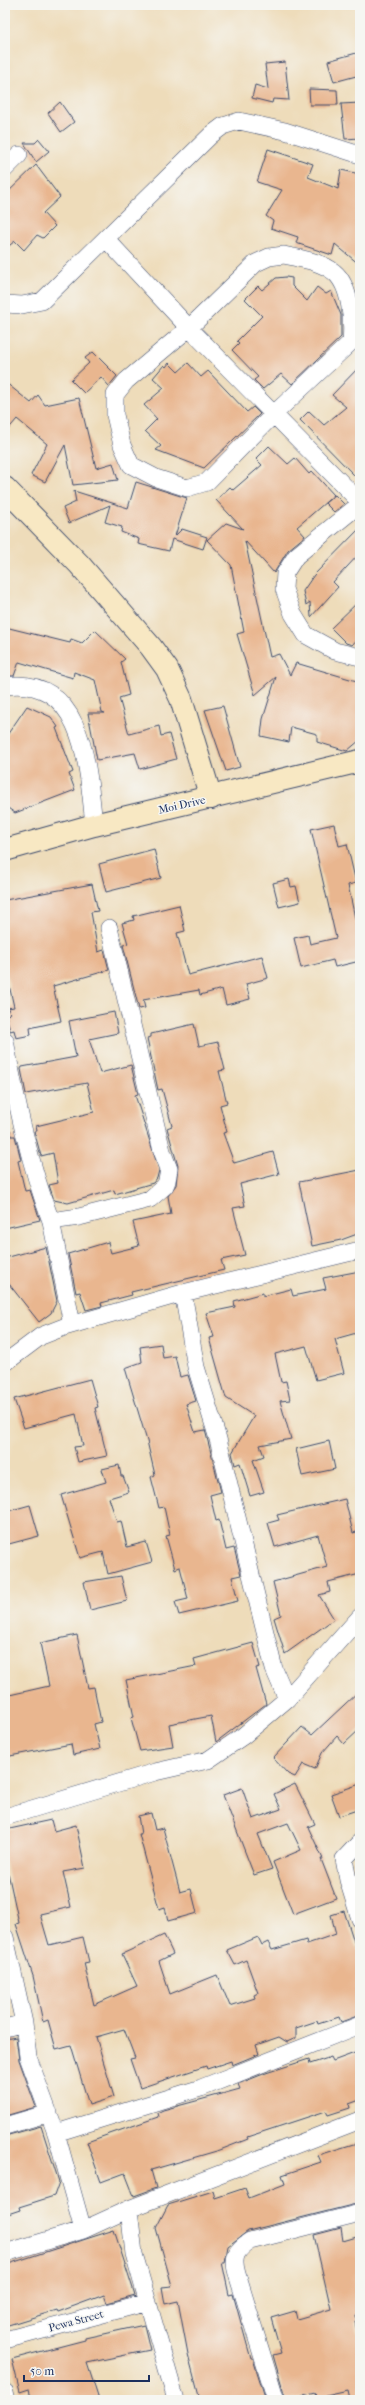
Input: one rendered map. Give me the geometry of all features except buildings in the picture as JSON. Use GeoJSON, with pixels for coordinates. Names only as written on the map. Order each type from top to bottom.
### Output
{"type":"FeatureCollection","features":[{"type":"Feature","properties":{"kind":"street"},"geometry":{"type":"LineString","coordinates":[[5,304],[22,305],[42,301],[211,135],[223,126],[239,121],[285,130],[360,155]]}},
{"type":"Feature","properties":{"kind":"street"},"geometry":{"type":"LineString","coordinates":[[5,169],[19,156]]}},
{"type":"Feature","properties":{"kind":"street"},"geometry":{"type":"LineString","coordinates":[[106,239],[189,328],[275,413],[360,503],[296,556],[285,573],[284,589],[293,614],[306,635],[335,651],[360,657]]}},
{"type":"Feature","properties":{"kind":"street"},"geometry":{"type":"LineString","coordinates":[[284,255],[315,262],[335,273],[347,294],[351,312],[351,342],[275,413],[207,482],[187,488],[156,478],[131,465],[120,437],[115,415],[116,394],[126,381],[189,328],[256,263],[269,257],[284,255]]}},
{"type":"Feature","properties":{"kind":"street"},"geometry":{"type":"LineString","coordinates":[[5,488],[79,564],[152,647],[166,669],[181,699],[211,798]]}},
{"type":"Feature","properties":{"kind":"street"},"geometry":{"type":"LineString","coordinates":[[5,686],[18,684],[48,693],[66,707],[75,722],[82,746],[94,825]]}},
{"type":"Feature","properties":{"kind":"street","name":"Moi Drive"},"geometry":{"type":"LineString","coordinates":[[5,850],[94,825],[360,761]]}},
{"type":"Feature","properties":{"kind":"street"},"geometry":{"type":"LineString","coordinates":[[51,1221],[79,1217],[150,1199],[165,1186],[167,1181],[169,1169],[162,1151],[109,928]]}},
{"type":"Feature","properties":{"kind":"street"},"geometry":{"type":"LineString","coordinates":[[5,1040],[15,1097],[43,1202],[51,1221],[72,1324]]}},
{"type":"Feature","properties":{"kind":"street"},"geometry":{"type":"LineString","coordinates":[[5,1364],[41,1336],[72,1324],[183,1293],[360,1250]]}},
{"type":"Feature","properties":{"kind":"street"},"geometry":{"type":"LineString","coordinates":[[183,1293],[196,1367],[218,1439],[274,1669],[287,1699]]}},
{"type":"Feature","properties":{"kind":"street"},"geometry":{"type":"LineString","coordinates":[[5,1817],[154,1772],[208,1760],[243,1736],[287,1699],[360,1618]]}},
{"type":"Feature","properties":{"kind":"street"},"geometry":{"type":"LineString","coordinates":[[360,1842],[344,1859],[348,1880],[360,1919]]}},
{"type":"Feature","properties":{"kind":"street"},"geometry":{"type":"LineString","coordinates":[[5,1940],[24,2022],[28,2057],[56,2133],[83,2230]]}},
{"type":"Feature","properties":{"kind":"street"},"geometry":{"type":"LineString","coordinates":[[5,2028],[24,2022]]}},
{"type":"Feature","properties":{"kind":"street"},"geometry":{"type":"LineString","coordinates":[[56,2133],[201,2088],[360,2025]]}},
{"type":"Feature","properties":{"kind":"street"},"geometry":{"type":"LineString","coordinates":[[5,2126],[49,2113]]}},
{"type":"Feature","properties":{"kind":"street"},"geometry":{"type":"LineString","coordinates":[[5,2253],[83,2230],[129,2209],[360,2120]]}},
{"type":"Feature","properties":{"kind":"street"},"geometry":{"type":"LineString","coordinates":[[129,2209],[134,2254],[176,2400]]}},
{"type":"Feature","properties":{"kind":"street"},"geometry":{"type":"LineString","coordinates":[[276,2400],[236,2274],[234,2256],[238,2249],[250,2240],[360,2213]]}},
{"type":"Feature","properties":{"kind":"street","name":"Pewa Street"},"geometry":{"type":"LineString","coordinates":[[5,2340],[148,2302]]}},
{"type":"Feature","properties":{"kind":"street"},"geometry":{"type":"LineString","coordinates":[[5,2392],[7,2400]]}}]}
